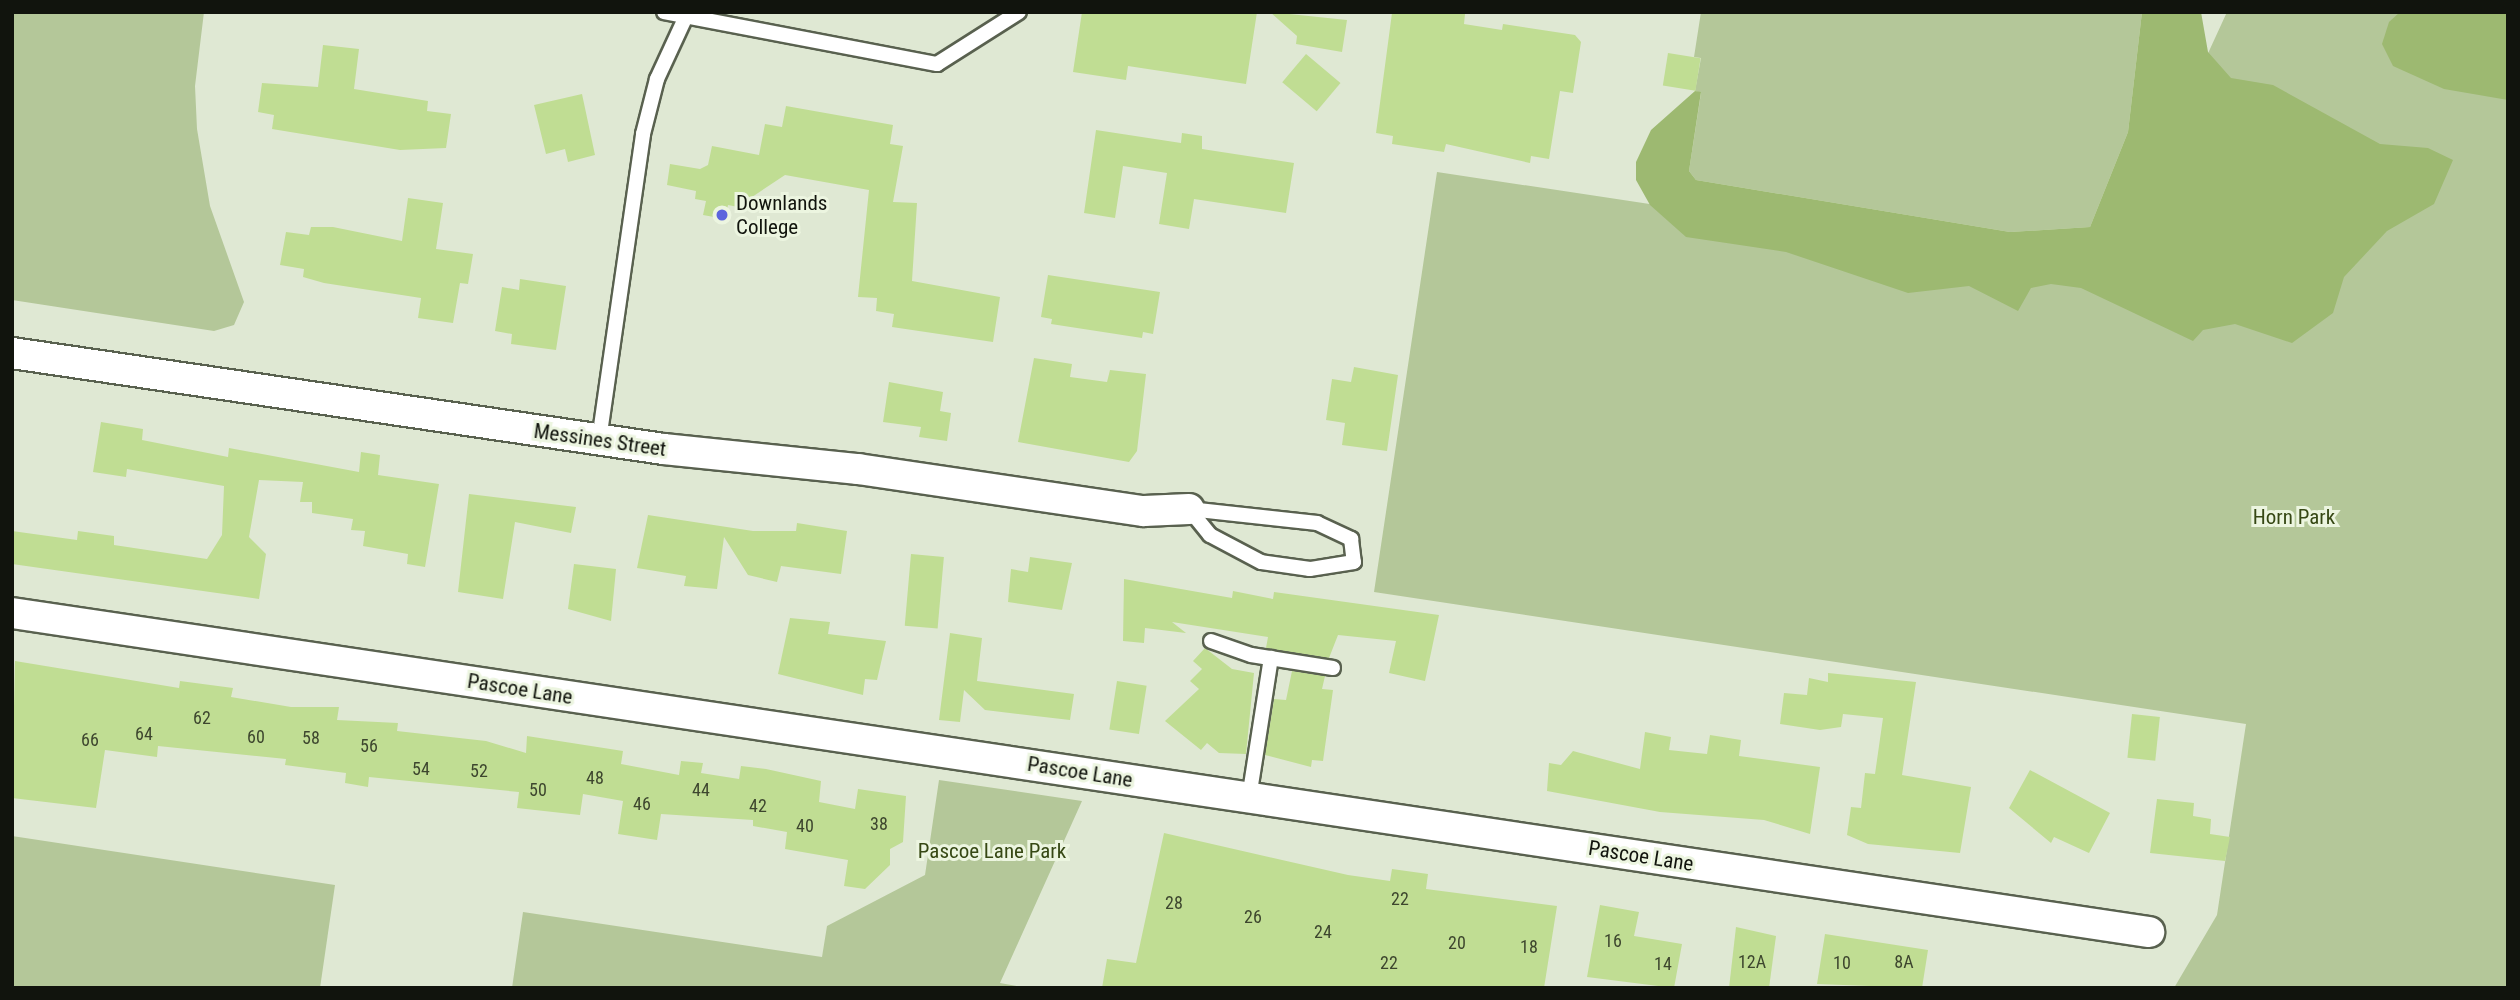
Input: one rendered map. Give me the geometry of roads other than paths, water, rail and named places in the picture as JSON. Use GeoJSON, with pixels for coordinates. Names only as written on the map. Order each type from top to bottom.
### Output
{"type":"FeatureCollection","features":[{"type":"Feature","properties":{"kind":"street","name":"Messines Street"},"geometry":{"type":"LineString","coordinates":[[12,353],[599,440],[1144,511],[1189,509]]}},
{"type":"Feature","properties":{"kind":"street","name":"Pascoe Lane"},"geometry":{"type":"LineString","coordinates":[[12,613],[2149,932]]}},
{"type":"Feature","properties":{"kind":"lane"},"geometry":{"type":"LineString","coordinates":[[664,12],[937,64],[1019,12]]}},
{"type":"Feature","properties":{"kind":"lane"},"geometry":{"type":"LineString","coordinates":[[599,440],[643,134],[657,79],[687,15]]}},
{"type":"Feature","properties":{"kind":"lane"},"geometry":{"type":"LineString","coordinates":[[1189,509],[1317,523],[1351,539],[1354,562],[1310,569],[1261,562],[1210,535],[1189,509]]}},
{"type":"Feature","properties":{"kind":"lane"},"geometry":{"type":"LineString","coordinates":[[1211,641],[1271,658],[1333,668]]}},
{"type":"Feature","properties":{"kind":"lane"},"geometry":{"type":"LineString","coordinates":[[1249,798],[1271,658]]}},
{"type":"Feature","properties":{"kind":"place","name":"Downlands College"},"geometry":{"type":"Point","coordinates":[722,215]}},
{"type":"Feature","properties":{"kind":"park label","name":"Horn Park"},"geometry":{"type":"Point","coordinates":[2294,517]}},
{"type":"Feature","properties":{"kind":"park label","name":"Pascoe Lane Park"},"geometry":{"type":"Point","coordinates":[992,851]}}]}
